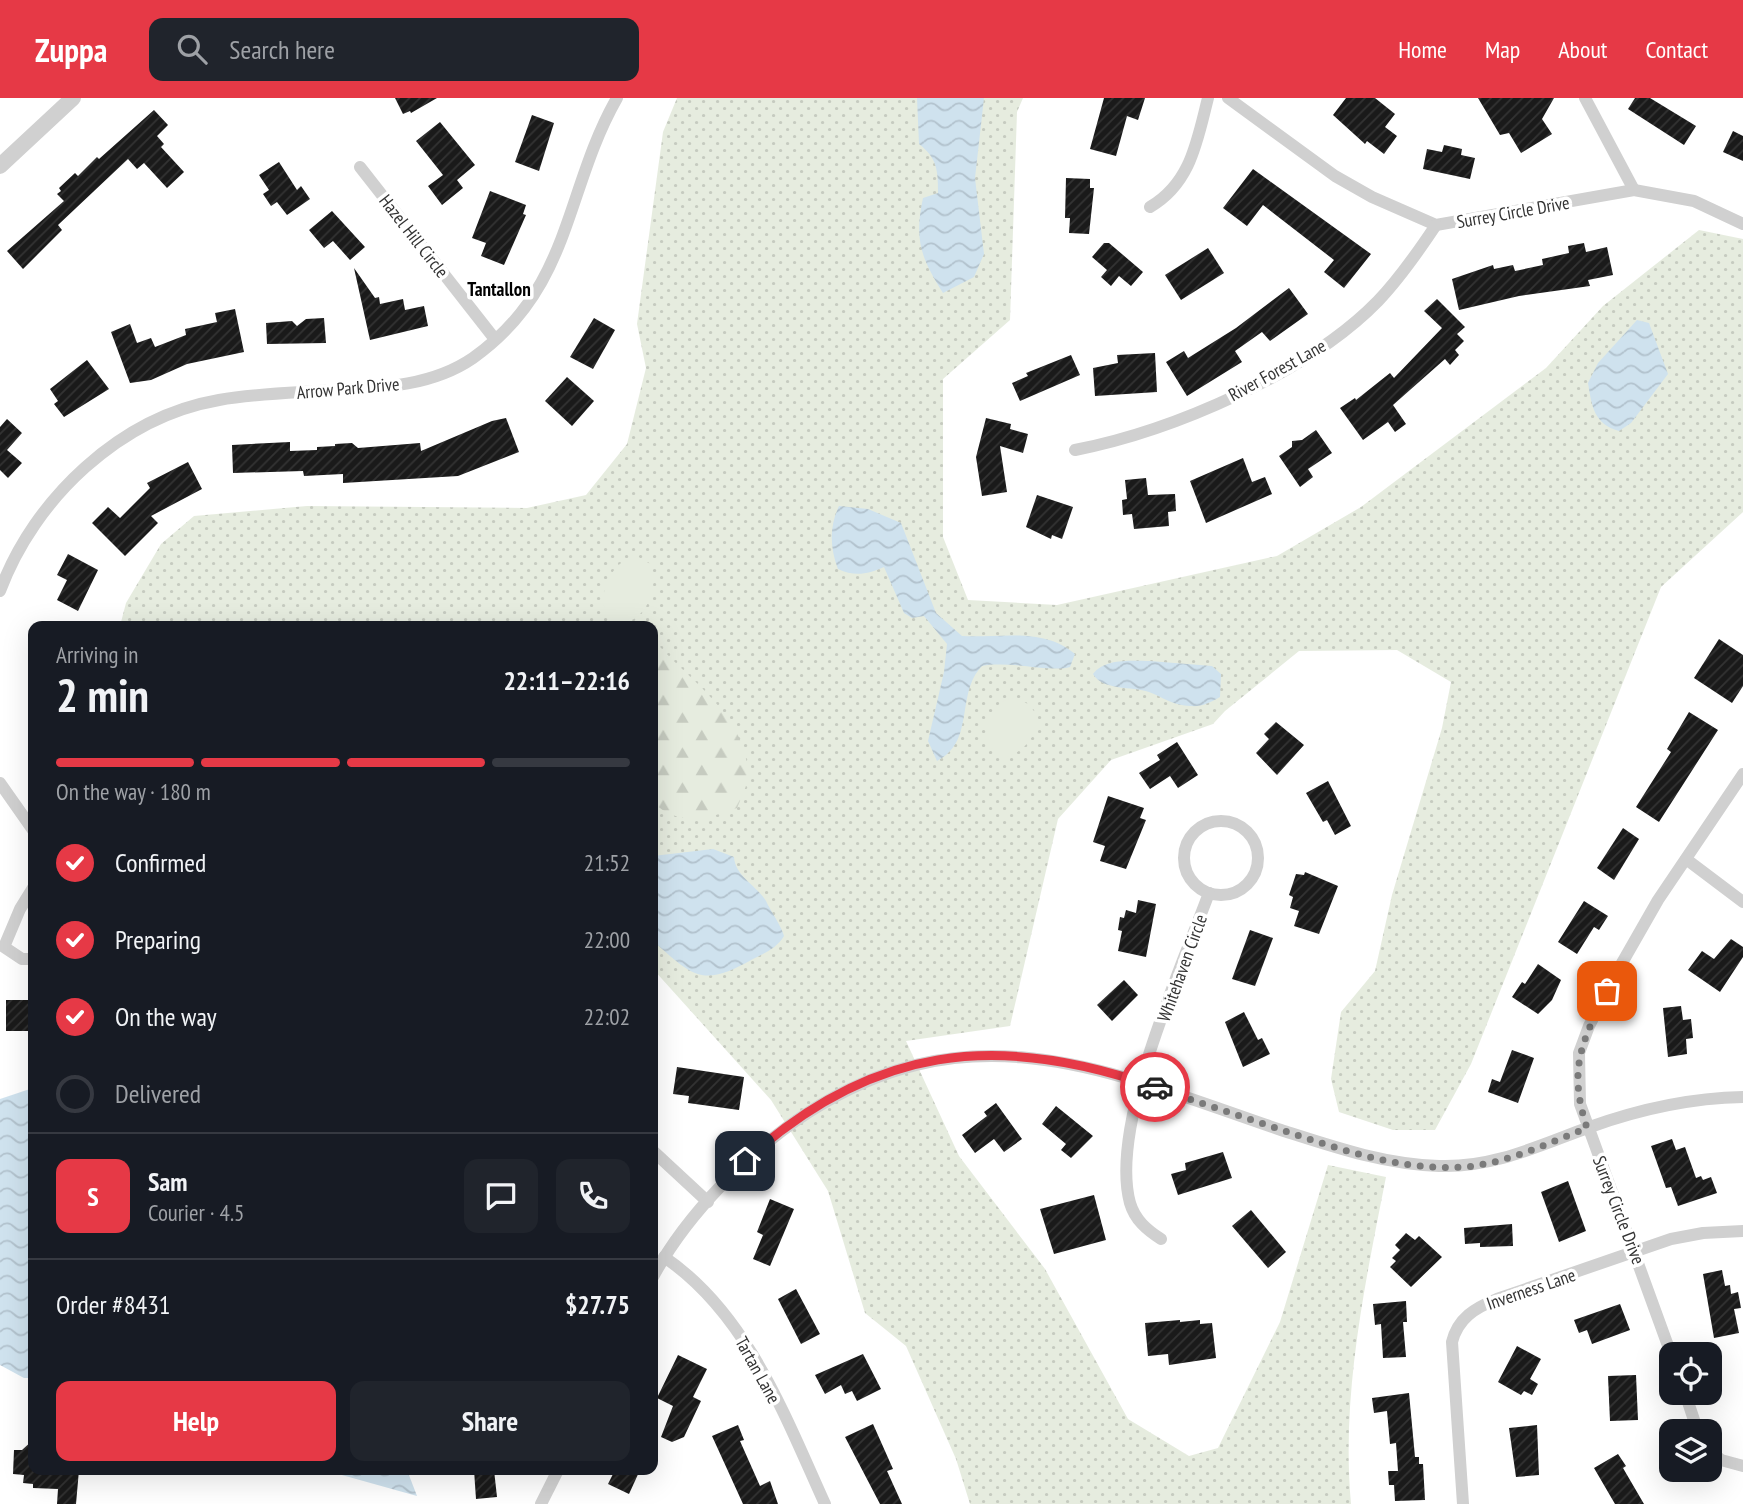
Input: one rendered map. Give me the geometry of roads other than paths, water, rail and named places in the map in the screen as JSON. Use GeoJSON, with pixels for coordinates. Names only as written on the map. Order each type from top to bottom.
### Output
{"type":"FeatureCollection","features":[{"type":"Feature","properties":{"kind":"street"},"geometry":{"type":"LineString","coordinates":[[0,166],[73,98]]}},
{"type":"Feature","properties":{"kind":"street","name":"Arrow Park Drive"},"geometry":{"type":"LineString","coordinates":[[0,591],[23,544],[55,497],[100,455],[146,426],[217,400],[384,387],[420,381],[472,358],[495,338],[544,282],[565,235],[598,136],[617,98]]}},
{"type":"Feature","properties":{"kind":"street"},"geometry":{"type":"LineString","coordinates":[[1150,207],[1169,195],[1189,167],[1208,98]]}},
{"type":"Feature","properties":{"kind":"street","name":"Surrey Circle Drive"},"geometry":{"type":"LineString","coordinates":[[1228,98],[1335,176],[1372,197],[1436,225],[1634,190],[1695,201],[1743,224]]}},
{"type":"Feature","properties":{"kind":"street"},"geometry":{"type":"LineString","coordinates":[[1585,98],[1634,190]]}},
{"type":"Feature","properties":{"kind":"street","name":"Hazel Hill Circle"},"geometry":{"type":"LineString","coordinates":[[360,167],[495,338]]}},
{"type":"Feature","properties":{"kind":"street","name":"River Forest Lane"},"geometry":{"type":"LineString","coordinates":[[1075,450],[1113,442],[1166,424],[1240,392],[1306,357],[1330,342],[1376,303],[1397,280],[1436,225]]}},
{"type":"Feature","properties":{"kind":"street","name":"Surrey Circle Drive"},"geometry":{"type":"LineString","coordinates":[[1667,1342],[1636,1252],[1587,1128],[1580,1104],[1579,1053],[1583,1039],[1618,970],[1686,859],[1743,774]]}},
{"type":"Feature","properties":{"kind":"street"},"geometry":{"type":"LineString","coordinates":[[0,783],[28,823]]}},
{"type":"Feature","properties":{"kind":"street"},"geometry":{"type":"LineString","coordinates":[[1227,820],[1248,832],[1255,843],[1257,865],[1247,884],[1238,891],[1219,895],[1209,893],[1189,878],[1183,855],[1193,832],[1214,821],[1227,820]]}},
{"type":"Feature","properties":{"kind":"street"},"geometry":{"type":"LineString","coordinates":[[1686,859],[1743,902]]}},
{"type":"Feature","properties":{"kind":"street","name":"Whitehaven Circle"},"geometry":{"type":"LineString","coordinates":[[1161,1239],[1140,1223],[1130,1205],[1127,1187],[1129,1133],[1141,1082],[1209,893]]}},
{"type":"Feature","properties":{"kind":"street"},"geometry":{"type":"LineString","coordinates":[[28,896],[4,947],[22,959],[28,959]]}},
{"type":"Feature","properties":{"kind":"street"},"geometry":{"type":"LineString","coordinates":[[658,1268],[732,1173],[795,1121],[840,1092],[916,1063],[985,1054],[1029,1056],[1141,1082],[1353,1154],[1401,1164],[1466,1167],[1529,1152],[1587,1128],[1661,1106],[1710,1098],[1743,1097]]}},
{"type":"Feature","properties":{"kind":"street"},"geometry":{"type":"LineString","coordinates":[[658,1156],[708,1202]]}},
{"type":"Feature","properties":{"kind":"street","name":"Inverness Lane"},"geometry":{"type":"LineString","coordinates":[[1463,1504],[1452,1342],[1456,1328],[1471,1312],[1489,1303],[1636,1252],[1703,1233],[1743,1231]]}},
{"type":"Feature","properties":{"kind":"street","name":"Tartan Lane"},"geometry":{"type":"LineString","coordinates":[[664,1257],[685,1272],[728,1317],[761,1372],[825,1504]]}},
{"type":"Feature","properties":{"kind":"street"},"geometry":{"type":"LineString","coordinates":[[1722,1460],[1743,1466]]}},
{"type":"Feature","properties":{"kind":"street"},"geometry":{"type":"LineString","coordinates":[[541,1504],[556,1475]]}},
{"type":"Feature","properties":{"kind":"water"},"geometry":{"type":"Polygon","coordinates":[[[917,98],[984,98],[975,178],[984,254],[974,277],[943,293],[921,248],[919,226],[923,198],[938,193],[938,185],[933,160],[919,144],[917,98]]]}},
{"type":"Feature","properties":{"kind":"water"},"geometry":{"type":"Polygon","coordinates":[[[1637,320],[1649,323],[1668,374],[1631,423],[1619,431],[1599,419],[1593,407],[1588,383],[1598,363],[1637,320]]]}},
{"type":"Feature","properties":{"kind":"water"},"geometry":{"type":"Polygon","coordinates":[[[839,506],[868,509],[901,523],[936,613],[962,636],[1022,636],[1050,640],[1075,654],[1070,667],[1052,669],[1005,664],[982,666],[969,690],[957,742],[937,761],[928,741],[944,672],[947,644],[924,616],[912,618],[904,613],[884,567],[861,574],[838,569],[832,538],[839,506]]]}},
{"type":"Feature","properties":{"kind":"water"},"geometry":{"type":"Polygon","coordinates":[[[1150,661],[1212,666],[1221,674],[1220,697],[1202,705],[1184,706],[1142,690],[1111,686],[1093,674],[1104,665],[1112,663],[1150,661]]]}},
{"type":"Feature","properties":{"kind":"water"},"geometry":{"type":"Polygon","coordinates":[[[713,849],[734,857],[738,870],[766,901],[784,936],[762,955],[736,968],[710,976],[689,970],[658,945],[658,855],[713,849]]]}},
{"type":"Feature","properties":{"kind":"water"},"geometry":{"type":"Polygon","coordinates":[[[28,1090],[28,1378],[0,1365],[0,1099],[28,1090]]]}},
{"type":"Feature","properties":{"kind":"water"},"geometry":{"type":"Polygon","coordinates":[[[342,1475],[409,1475],[417,1496],[342,1475]]]}},
{"type":"Feature","properties":{"kind":"district","name":"Tantallon"},"geometry":{"type":"Point","coordinates":[499,289]}}]}
